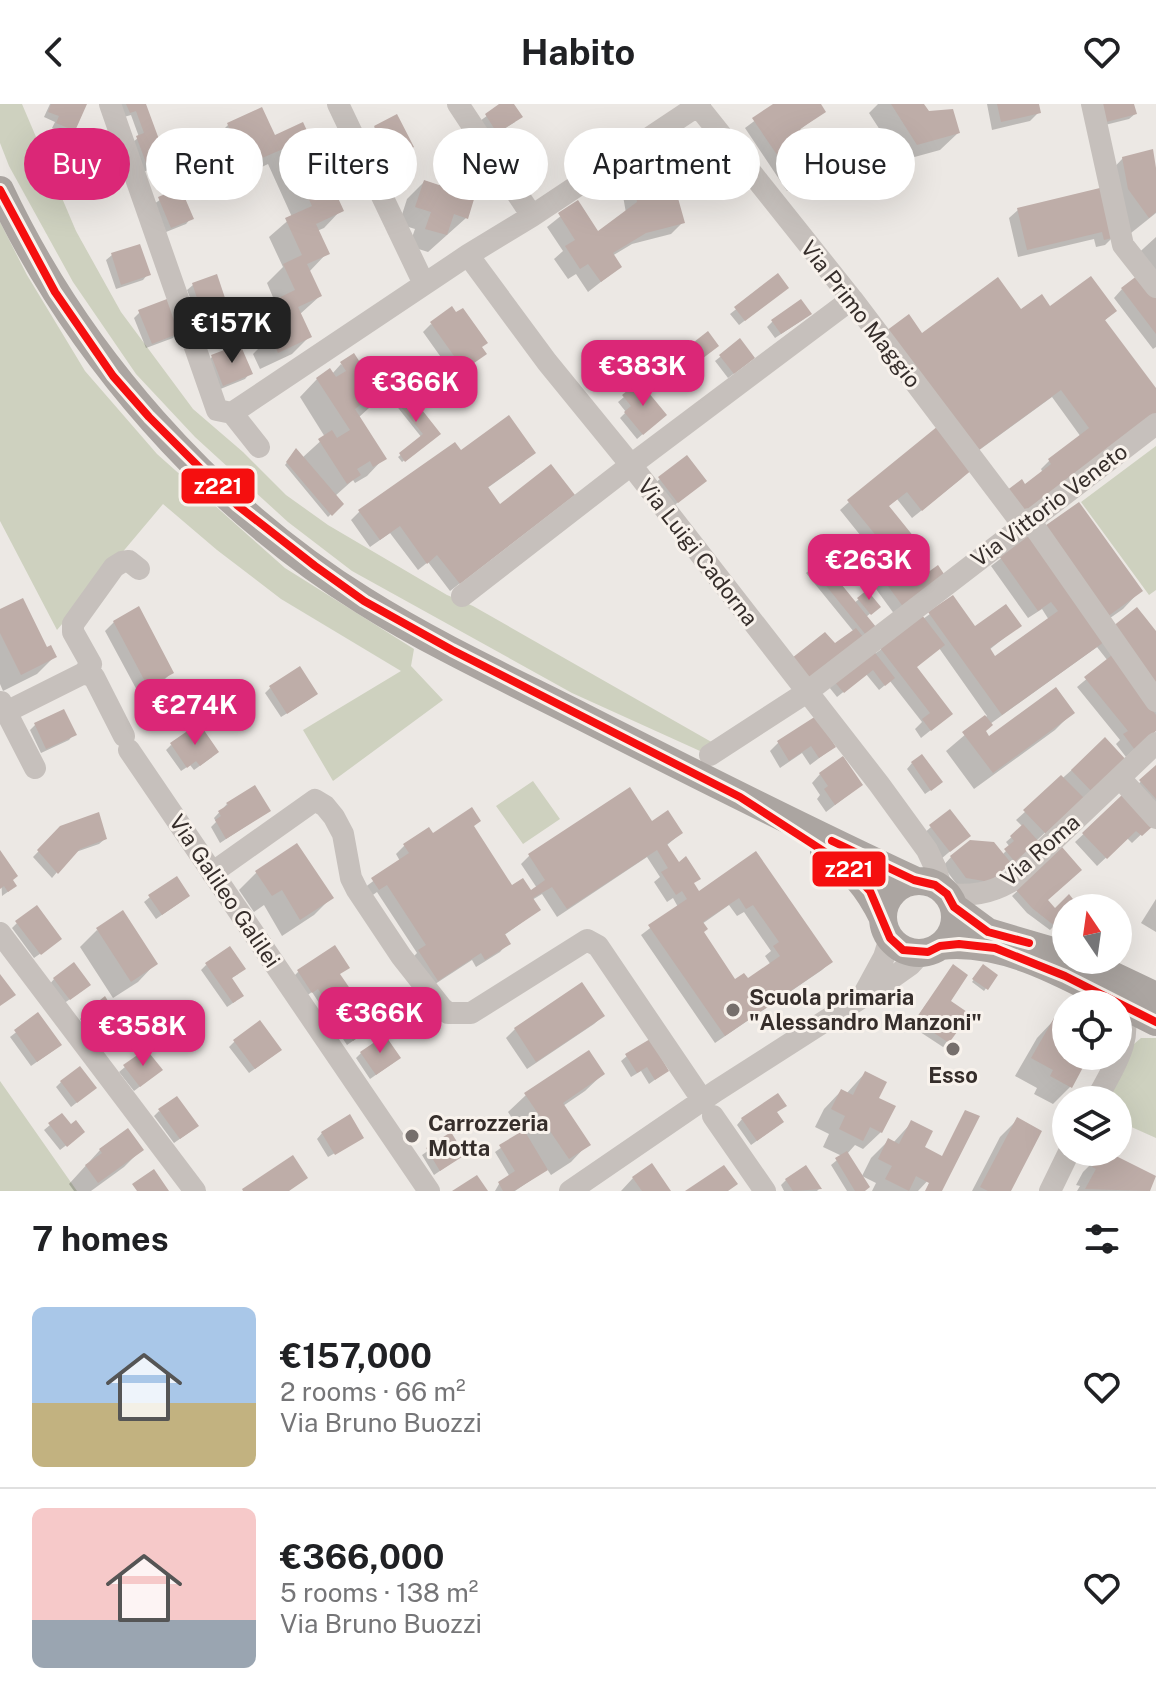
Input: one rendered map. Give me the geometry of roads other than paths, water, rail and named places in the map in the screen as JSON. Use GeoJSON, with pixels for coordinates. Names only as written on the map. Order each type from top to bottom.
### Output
{"type":"FeatureCollection","features":[{"type":"Feature","properties":{"kind":"main road"},"geometry":{"type":"LineString","coordinates":[[0,190],[55,292],[113,376],[237,505],[270,533],[364,601],[452,650],[740,797],[935,891],[988,932],[1052,951]]}},
{"type":"Feature","properties":{"kind":"main road"},"geometry":{"type":"LineString","coordinates":[[740,797],[845,865],[870,891],[886,928],[903,950],[930,950],[959,944],[995,948],[1092,990]]}},
{"type":"Feature","properties":{"kind":"main road"},"geometry":{"type":"LineString","coordinates":[[886,928],[885,906],[893,892],[935,891]]}},
{"type":"Feature","properties":{"kind":"main road"},"geometry":{"type":"LineString","coordinates":[[930,950],[951,936],[955,926],[935,891]]}},
{"type":"Feature","properties":{"kind":"main road"},"geometry":{"type":"LineString","coordinates":[[1110,974],[1156,996]]}},
{"type":"Feature","properties":{"kind":"main road"},"geometry":{"type":"LineString","coordinates":[[1132,1011],[1156,1022]]}},
{"type":"Feature","properties":{"kind":"street"},"geometry":{"type":"LineString","coordinates":[[110,104],[217,410],[232,413],[259,447]]}},
{"type":"Feature","properties":{"kind":"street"},"geometry":{"type":"LineString","coordinates":[[338,104],[424,284]]}},
{"type":"Feature","properties":{"kind":"street"},"geometry":{"type":"LineString","coordinates":[[458,104],[532,216]]}},
{"type":"Feature","properties":{"kind":"street"},"geometry":{"type":"LineString","coordinates":[[1092,104],[1123,245],[1156,287]]}},
{"type":"Feature","properties":{"kind":"street"},"geometry":{"type":"LineString","coordinates":[[232,413],[699,105]]}},
{"type":"Feature","properties":{"kind":"street","name":"Via Primo Maggio"},"geometry":{"type":"LineString","coordinates":[[699,105],[1026,522],[1156,701]]}},
{"type":"Feature","properties":{"kind":"street","name":"Via Luigi Cadorna"},"geometry":{"type":"LineString","coordinates":[[468,255],[547,362],[631,465],[927,850],[938,874],[935,891]]}},
{"type":"Feature","properties":{"kind":"street"},"geometry":{"type":"LineString","coordinates":[[462,596],[852,299]]}},
{"type":"Feature","properties":{"kind":"street","name":"Via Vittorio Veneto"},"geometry":{"type":"LineString","coordinates":[[710,755],[807,692],[1156,424]]}},
{"type":"Feature","properties":{"kind":"street"},"geometry":{"type":"LineString","coordinates":[[35,768],[3,706],[84,673],[91,664],[73,632],[73,624],[114,567],[129,561],[139,569]]}},
{"type":"Feature","properties":{"kind":"street","name":"Via Galileo Galilei"},"geometry":{"type":"LineString","coordinates":[[84,673],[94,677],[126,743],[429,1191]]}},
{"type":"Feature","properties":{"kind":"street","name":"Via Roma"},"geometry":{"type":"LineString","coordinates":[[935,891],[987,893],[1010,882],[1156,743]]}},
{"type":"Feature","properties":{"kind":"street"},"geometry":{"type":"LineString","coordinates":[[1120,778],[1156,818]]}},
{"type":"Feature","properties":{"kind":"street"},"geometry":{"type":"LineString","coordinates":[[212,873],[315,800],[334,817],[343,834],[351,878],[357,890],[401,956],[448,1013],[471,1013],[587,940],[598,946],[765,1191]]}},
{"type":"Feature","properties":{"kind":"street"},"geometry":{"type":"LineString","coordinates":[[865,993],[884,957],[886,928]]}},
{"type":"Feature","properties":{"kind":"street"},"geometry":{"type":"LineString","coordinates":[[0,933],[195,1191]]}},
{"type":"Feature","properties":{"kind":"street"},"geometry":{"type":"LineString","coordinates":[[570,1191],[708,1109],[865,993],[930,950]]}},
{"type":"Feature","properties":{"kind":"street"},"geometry":{"type":"LineString","coordinates":[[1050,1191],[1062,1166]]}},
{"type":"Feature","properties":{"kind":"place","name":"Scuola primaria \"Alessandro Manzoni\""},"geometry":{"type":"Point","coordinates":[733,1010]}},
{"type":"Feature","properties":{"kind":"place","name":"Esso"},"geometry":{"type":"Point","coordinates":[953,1049]}},
{"type":"Feature","properties":{"kind":"place","name":"Carrozzeria Motta"},"geometry":{"type":"Point","coordinates":[412,1136]}}]}
